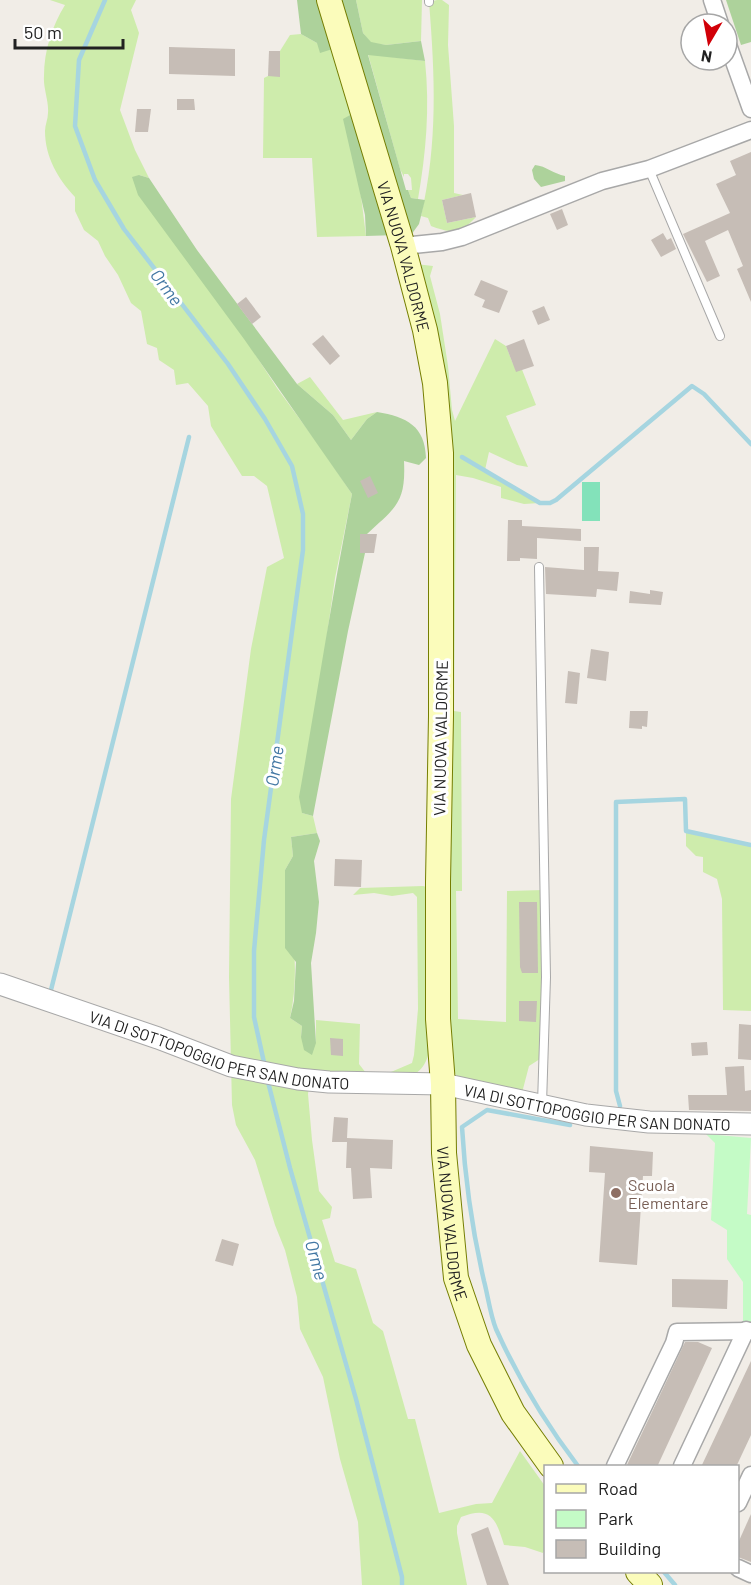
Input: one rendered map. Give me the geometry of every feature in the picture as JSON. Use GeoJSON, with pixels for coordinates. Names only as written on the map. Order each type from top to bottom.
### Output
{"type":"FeatureCollection","features":[{"type":"Feature","properties":{"kind":"main road","name":"VIA NUOVA VALDORME"},"geometry":{"type":"LineString","coordinates":[[329,0],[403,246],[425,330],[435,383],[441,453],[438,999],[444,1154],[456,1278],[479,1345],[513,1413],[550,1465]]}},
{"type":"Feature","properties":{"kind":"main road"},"geometry":{"type":"LineString","coordinates":[[639,1573],[650,1585]]}},
{"type":"Feature","properties":{"kind":"street"},"geometry":{"type":"LineString","coordinates":[[738,72],[751,109]]}},
{"type":"Feature","properties":{"kind":"street"},"geometry":{"type":"LineString","coordinates":[[403,246],[442,242],[462,237],[602,181],[649,169],[751,130]]}},
{"type":"Feature","properties":{"kind":"street","name":"VIA DI SOTTOPOGGIO PER SAN DONATO"},"geometry":{"type":"LineString","coordinates":[[0,984],[158,1038],[231,1066],[298,1079],[329,1082],[443,1084],[586,1115],[649,1122],[751,1124]]}},
{"type":"Feature","properties":{"kind":"street"},"geometry":{"type":"LineString","coordinates":[[616,1465],[674,1343],[677,1332],[749,1331],[683,1465]]}},
{"type":"Feature","properties":{"kind":"street"},"geometry":{"type":"LineString","coordinates":[[739,1501],[751,1475]]}},
{"type":"Feature","properties":{"kind":"lane"},"geometry":{"type":"LineString","coordinates":[[649,169],[720,336]]}},
{"type":"Feature","properties":{"kind":"lane"},"geometry":{"type":"LineString","coordinates":[[539,567],[546,977],[542,1105]]}},
{"type":"Feature","properties":{"kind":"green space"},"geometry":{"type":"Polygon","coordinates":[[[50,0],[136,0],[131,10],[139,33],[120,110],[135,150],[149,178],[139,175],[277,388],[352,494],[335,578],[302,813],[313,816],[317,833],[291,837],[293,856],[285,870],[295,963],[290,1018],[302,1026],[301,1037],[316,1043],[316,1020],[360,1024],[359,1064],[366,1073],[310,1080],[308,1094],[319,1191],[332,1207],[330,1218],[322,1220],[335,1262],[356,1269],[373,1323],[383,1331],[408,1419],[415,1419],[439,1513],[476,1504],[492,1503],[520,1451],[544,1485],[543,1553],[525,1547],[504,1545],[495,1522],[486,1514],[479,1513],[461,1517],[457,1533],[467,1585],[362,1585],[358,1522],[340,1459],[323,1377],[300,1329],[297,1297],[285,1250],[255,1160],[236,1125],[232,1105],[229,977],[231,799],[251,649],[267,567],[284,558],[267,486],[254,476],[242,476],[211,426],[208,406],[188,383],[176,385],[174,370],[159,360],[157,348],[147,344],[141,311],[131,303],[98,241],[84,230],[75,211],[75,197],[63,183],[50,159],[45,131],[48,108],[44,67],[56,21],[65,5],[50,0]]]}},
{"type":"Feature","properties":{"kind":"green space"},"geometry":{"type":"Polygon","coordinates":[[[297,0],[356,0],[363,33],[371,42],[386,45],[421,41],[425,61],[368,55],[406,190],[411,198],[425,200],[419,224],[403,246],[398,235],[366,236],[365,215],[343,119],[361,109],[342,46],[320,53],[317,43],[301,34],[297,0]]]}},
{"type":"Feature","properties":{"kind":"green space"},"geometry":{"type":"Polygon","coordinates":[[[356,0],[422,0],[421,41],[386,45],[371,43],[363,33],[356,0]]]}},
{"type":"Feature","properties":{"kind":"green space"},"geometry":{"type":"Polygon","coordinates":[[[442,0],[449,5],[448,45],[454,126],[454,193],[463,195],[442,200],[447,223],[476,217],[465,227],[456,231],[431,226],[428,218],[421,216],[433,136],[433,56],[429,2],[442,0]]]}},
{"type":"Feature","properties":{"kind":"green space"},"geometry":{"type":"Polygon","coordinates":[[[726,0],[751,0],[751,42],[741,45],[739,12],[730,12],[726,0]]]}},
{"type":"Feature","properties":{"kind":"green space"},"geometry":{"type":"Polygon","coordinates":[[[301,34],[317,43],[342,46],[366,236],[317,237],[312,158],[263,158],[264,78],[280,76],[280,51],[290,35],[301,34]]]}},
{"type":"Feature","properties":{"kind":"green space"},"geometry":{"type":"Polygon","coordinates":[[[368,54],[425,61],[426,130],[418,199],[411,198],[408,190],[412,190],[411,178],[408,174],[404,174],[404,177],[400,169],[368,54]]]}},
{"type":"Feature","properties":{"kind":"green space"},"geometry":{"type":"Polygon","coordinates":[[[535,165],[565,176],[565,181],[541,187],[534,179],[532,170],[535,165]]]}},
{"type":"Feature","properties":{"kind":"green space"},"geometry":{"type":"Polygon","coordinates":[[[139,175],[149,178],[197,250],[297,384],[333,415],[351,440],[367,419],[377,412],[397,417],[412,425],[418,431],[425,447],[426,458],[419,465],[404,461],[401,495],[392,510],[367,534],[360,535],[360,552],[365,553],[313,816],[302,813],[299,797],[352,494],[244,339],[138,195],[132,177],[139,175]]]}},
{"type":"Feature","properties":{"kind":"green space"},"geometry":{"type":"Polygon","coordinates":[[[407,263],[433,266],[430,276],[440,314],[455,421],[495,339],[506,346],[513,364],[519,362],[536,405],[506,416],[528,467],[517,465],[489,452],[485,470],[540,503],[524,504],[501,498],[501,487],[456,475],[454,711],[461,712],[462,891],[456,891],[458,1019],[506,1022],[507,891],[544,890],[543,1057],[529,1066],[523,1089],[526,1101],[470,1085],[457,1076],[447,1056],[438,1019],[441,453],[407,263]]]}},
{"type":"Feature","properties":{"kind":"green space"},"geometry":{"type":"Polygon","coordinates":[[[310,377],[343,420],[377,412],[367,419],[351,440],[333,415],[297,384],[310,377]]]}},
{"type":"Feature","properties":{"kind":"green space"},"geometry":{"type":"Polygon","coordinates":[[[582,482],[600,482],[600,521],[582,521],[582,482]]]}},
{"type":"Feature","properties":{"kind":"green space"},"geometry":{"type":"Polygon","coordinates":[[[686,831],[751,845],[751,1011],[723,1010],[722,899],[717,879],[703,872],[703,857],[696,856],[686,846],[686,831]]]}},
{"type":"Feature","properties":{"kind":"green space"},"geometry":{"type":"Polygon","coordinates":[[[317,833],[320,841],[314,861],[319,902],[311,963],[316,1043],[312,1055],[304,1050],[301,1037],[302,1026],[290,1018],[294,1001],[296,962],[285,948],[285,870],[293,856],[291,837],[317,833]]]}},
{"type":"Feature","properties":{"kind":"green space"},"geometry":{"type":"Polygon","coordinates":[[[423,886],[430,888],[429,1051],[424,1064],[417,1072],[406,1077],[392,1078],[391,1072],[412,1063],[414,1055],[418,1009],[417,897],[413,893],[392,896],[374,893],[353,895],[360,888],[423,886]]]}},
{"type":"Feature","properties":{"kind":"green space"},"geometry":{"type":"Polygon","coordinates":[[[706,1134],[751,1138],[747,1214],[751,1215],[751,1325],[743,1323],[743,1282],[727,1259],[727,1230],[711,1220],[715,1143],[706,1134]]]}},
{"type":"Feature","properties":{"kind":"building"},"geometry":{"type":"Polygon","coordinates":[[[169,47],[235,49],[235,76],[169,74],[169,47]]]}},
{"type":"Feature","properties":{"kind":"building"},"geometry":{"type":"Polygon","coordinates":[[[269,51],[280,51],[280,77],[268,76],[269,51]]]}},
{"type":"Feature","properties":{"kind":"building"},"geometry":{"type":"Polygon","coordinates":[[[177,99],[194,99],[195,110],[177,110],[177,99]]]}},
{"type":"Feature","properties":{"kind":"building"},"geometry":{"type":"Polygon","coordinates":[[[137,109],[151,109],[148,132],[135,132],[137,109]]]}},
{"type":"Feature","properties":{"kind":"building"},"geometry":{"type":"Polygon","coordinates":[[[751,152],[751,302],[737,269],[743,266],[728,230],[705,241],[720,276],[707,282],[683,234],[730,213],[716,184],[736,175],[730,161],[751,152]]]}},
{"type":"Feature","properties":{"kind":"building"},"geometry":{"type":"Polygon","coordinates":[[[471,193],[476,217],[447,223],[442,200],[471,193]]]}},
{"type":"Feature","properties":{"kind":"building"},"geometry":{"type":"Polygon","coordinates":[[[562,209],[568,225],[557,230],[550,214],[562,209]]]}},
{"type":"Feature","properties":{"kind":"building"},"geometry":{"type":"Polygon","coordinates":[[[663,233],[667,240],[671,238],[676,249],[661,257],[651,240],[663,233]]]}},
{"type":"Feature","properties":{"kind":"building"},"geometry":{"type":"Polygon","coordinates":[[[481,280],[508,291],[499,313],[482,307],[485,300],[474,295],[481,280]]]}},
{"type":"Feature","properties":{"kind":"building"},"geometry":{"type":"Polygon","coordinates":[[[246,297],[261,317],[252,324],[237,304],[246,297]]]}},
{"type":"Feature","properties":{"kind":"building"},"geometry":{"type":"Polygon","coordinates":[[[544,306],[550,320],[538,325],[532,311],[544,306]]]}},
{"type":"Feature","properties":{"kind":"building"},"geometry":{"type":"Polygon","coordinates":[[[323,335],[340,356],[330,365],[312,344],[323,335]]]}},
{"type":"Feature","properties":{"kind":"building"},"geometry":{"type":"Polygon","coordinates":[[[524,339],[534,366],[516,372],[506,346],[524,339]]]}},
{"type":"Feature","properties":{"kind":"building"},"geometry":{"type":"Polygon","coordinates":[[[370,476],[378,493],[368,498],[360,481],[370,476]]]}},
{"type":"Feature","properties":{"kind":"building"},"geometry":{"type":"Polygon","coordinates":[[[508,520],[522,520],[522,526],[581,529],[581,541],[537,538],[537,559],[520,558],[520,561],[507,561],[508,520]]]}},
{"type":"Feature","properties":{"kind":"building"},"geometry":{"type":"Polygon","coordinates":[[[360,534],[377,534],[374,553],[360,553],[360,534]]]}},
{"type":"Feature","properties":{"kind":"building"},"geometry":{"type":"Polygon","coordinates":[[[584,547],[599,547],[598,571],[619,572],[617,591],[597,589],[596,597],[546,594],[545,567],[584,570],[584,547]]]}},
{"type":"Feature","properties":{"kind":"building"},"geometry":{"type":"Polygon","coordinates":[[[650,590],[663,592],[661,605],[629,603],[630,591],[650,594],[650,590]]]}},
{"type":"Feature","properties":{"kind":"building"},"geometry":{"type":"Polygon","coordinates":[[[591,649],[609,652],[606,681],[587,678],[591,649]]]}},
{"type":"Feature","properties":{"kind":"building"},"geometry":{"type":"Polygon","coordinates":[[[568,671],[580,673],[577,704],[565,703],[568,671]]]}},
{"type":"Feature","properties":{"kind":"building"},"geometry":{"type":"Polygon","coordinates":[[[630,711],[648,711],[647,727],[629,728],[630,711]]]}},
{"type":"Feature","properties":{"kind":"building"},"geometry":{"type":"Polygon","coordinates":[[[335,859],[362,860],[361,887],[334,886],[335,859]]]}},
{"type":"Feature","properties":{"kind":"building"},"geometry":{"type":"Polygon","coordinates":[[[519,902],[537,902],[538,973],[522,973],[520,967],[519,902]]]}},
{"type":"Feature","properties":{"kind":"building"},"geometry":{"type":"Polygon","coordinates":[[[519,1001],[537,1001],[536,1022],[519,1021],[519,1001]]]}},
{"type":"Feature","properties":{"kind":"building"},"geometry":{"type":"Polygon","coordinates":[[[739,1024],[751,1025],[751,1060],[738,1059],[739,1024]]]}},
{"type":"Feature","properties":{"kind":"building"},"geometry":{"type":"Polygon","coordinates":[[[330,1038],[343,1039],[343,1056],[331,1055],[330,1038]]]}},
{"type":"Feature","properties":{"kind":"building"},"geometry":{"type":"Polygon","coordinates":[[[707,1042],[708,1055],[692,1056],[691,1043],[707,1042]]]}},
{"type":"Feature","properties":{"kind":"building"},"geometry":{"type":"Polygon","coordinates":[[[744,1066],[745,1091],[751,1090],[751,1111],[689,1110],[688,1095],[727,1095],[725,1067],[744,1066]]]}},
{"type":"Feature","properties":{"kind":"building"},"geometry":{"type":"Polygon","coordinates":[[[334,1117],[348,1118],[347,1138],[393,1140],[392,1169],[370,1168],[372,1198],[353,1199],[351,1168],[346,1168],[347,1142],[332,1142],[334,1117]]]}},
{"type":"Feature","properties":{"kind":"building"},"geometry":{"type":"Polygon","coordinates":[[[590,1146],[653,1152],[652,1176],[643,1176],[637,1265],[599,1262],[605,1173],[589,1172],[590,1146]]]}},
{"type":"Feature","properties":{"kind":"building"},"geometry":{"type":"Polygon","coordinates":[[[222,1239],[239,1244],[233,1266],[215,1261],[222,1239]]]}},
{"type":"Feature","properties":{"kind":"building"},"geometry":{"type":"Polygon","coordinates":[[[672,1279],[728,1280],[727,1309],[672,1307],[672,1279]]]}},
{"type":"Feature","properties":{"kind":"building"},"geometry":{"type":"Polygon","coordinates":[[[685,1342],[698,1342],[712,1348],[658,1465],[627,1465],[685,1342]]]}},
{"type":"Feature","properties":{"kind":"building"},"geometry":{"type":"Polygon","coordinates":[[[751,1361],[751,1435],[737,1465],[702,1465],[751,1361]]]}},
{"type":"Feature","properties":{"kind":"building"},"geometry":{"type":"Polygon","coordinates":[[[751,1514],[751,1562],[739,1557],[739,1541],[751,1514]]]}},
{"type":"Feature","properties":{"kind":"building"},"geometry":{"type":"Polygon","coordinates":[[[488,1527],[509,1585],[487,1585],[471,1534],[488,1527]]]}},
{"type":"Feature","properties":{"kind":"waterway","name":"Orme"},"geometry":{"type":"LineString","coordinates":[[105,0],[79,60],[75,126],[95,180],[124,229],[228,364],[265,419],[292,466],[303,514],[303,550],[264,840],[254,951],[254,1017],[265,1067]]}},
{"type":"Feature","properties":{"kind":"waterway"},"geometry":{"type":"LineString","coordinates":[[462,457],[540,503],[550,503],[692,386],[704,394],[751,444]]}},
{"type":"Feature","properties":{"kind":"waterway"},"geometry":{"type":"LineString","coordinates":[[51,990],[189,437]]}},
{"type":"Feature","properties":{"kind":"waterway"},"geometry":{"type":"LineString","coordinates":[[620,1106],[616,1091],[616,802],[685,799],[686,831],[751,845]]}},
{"type":"Feature","properties":{"kind":"waterway","name":"Orme"},"geometry":{"type":"LineString","coordinates":[[267,1078],[290,1168],[356,1399],[402,1577],[402,1585]]}},
{"type":"Feature","properties":{"kind":"waterway"},"geometry":{"type":"LineString","coordinates":[[570,1125],[487,1110],[462,1127],[473,1223],[494,1323],[533,1400],[577,1465]]}},
{"type":"Feature","properties":{"kind":"waterway"},"geometry":{"type":"LineString","coordinates":[[665,1573],[675,1585]]}},
{"type":"Feature","properties":{"kind":"place","name":"Scuola Elementare"},"geometry":{"type":"Point","coordinates":[616,1193]}}]}
